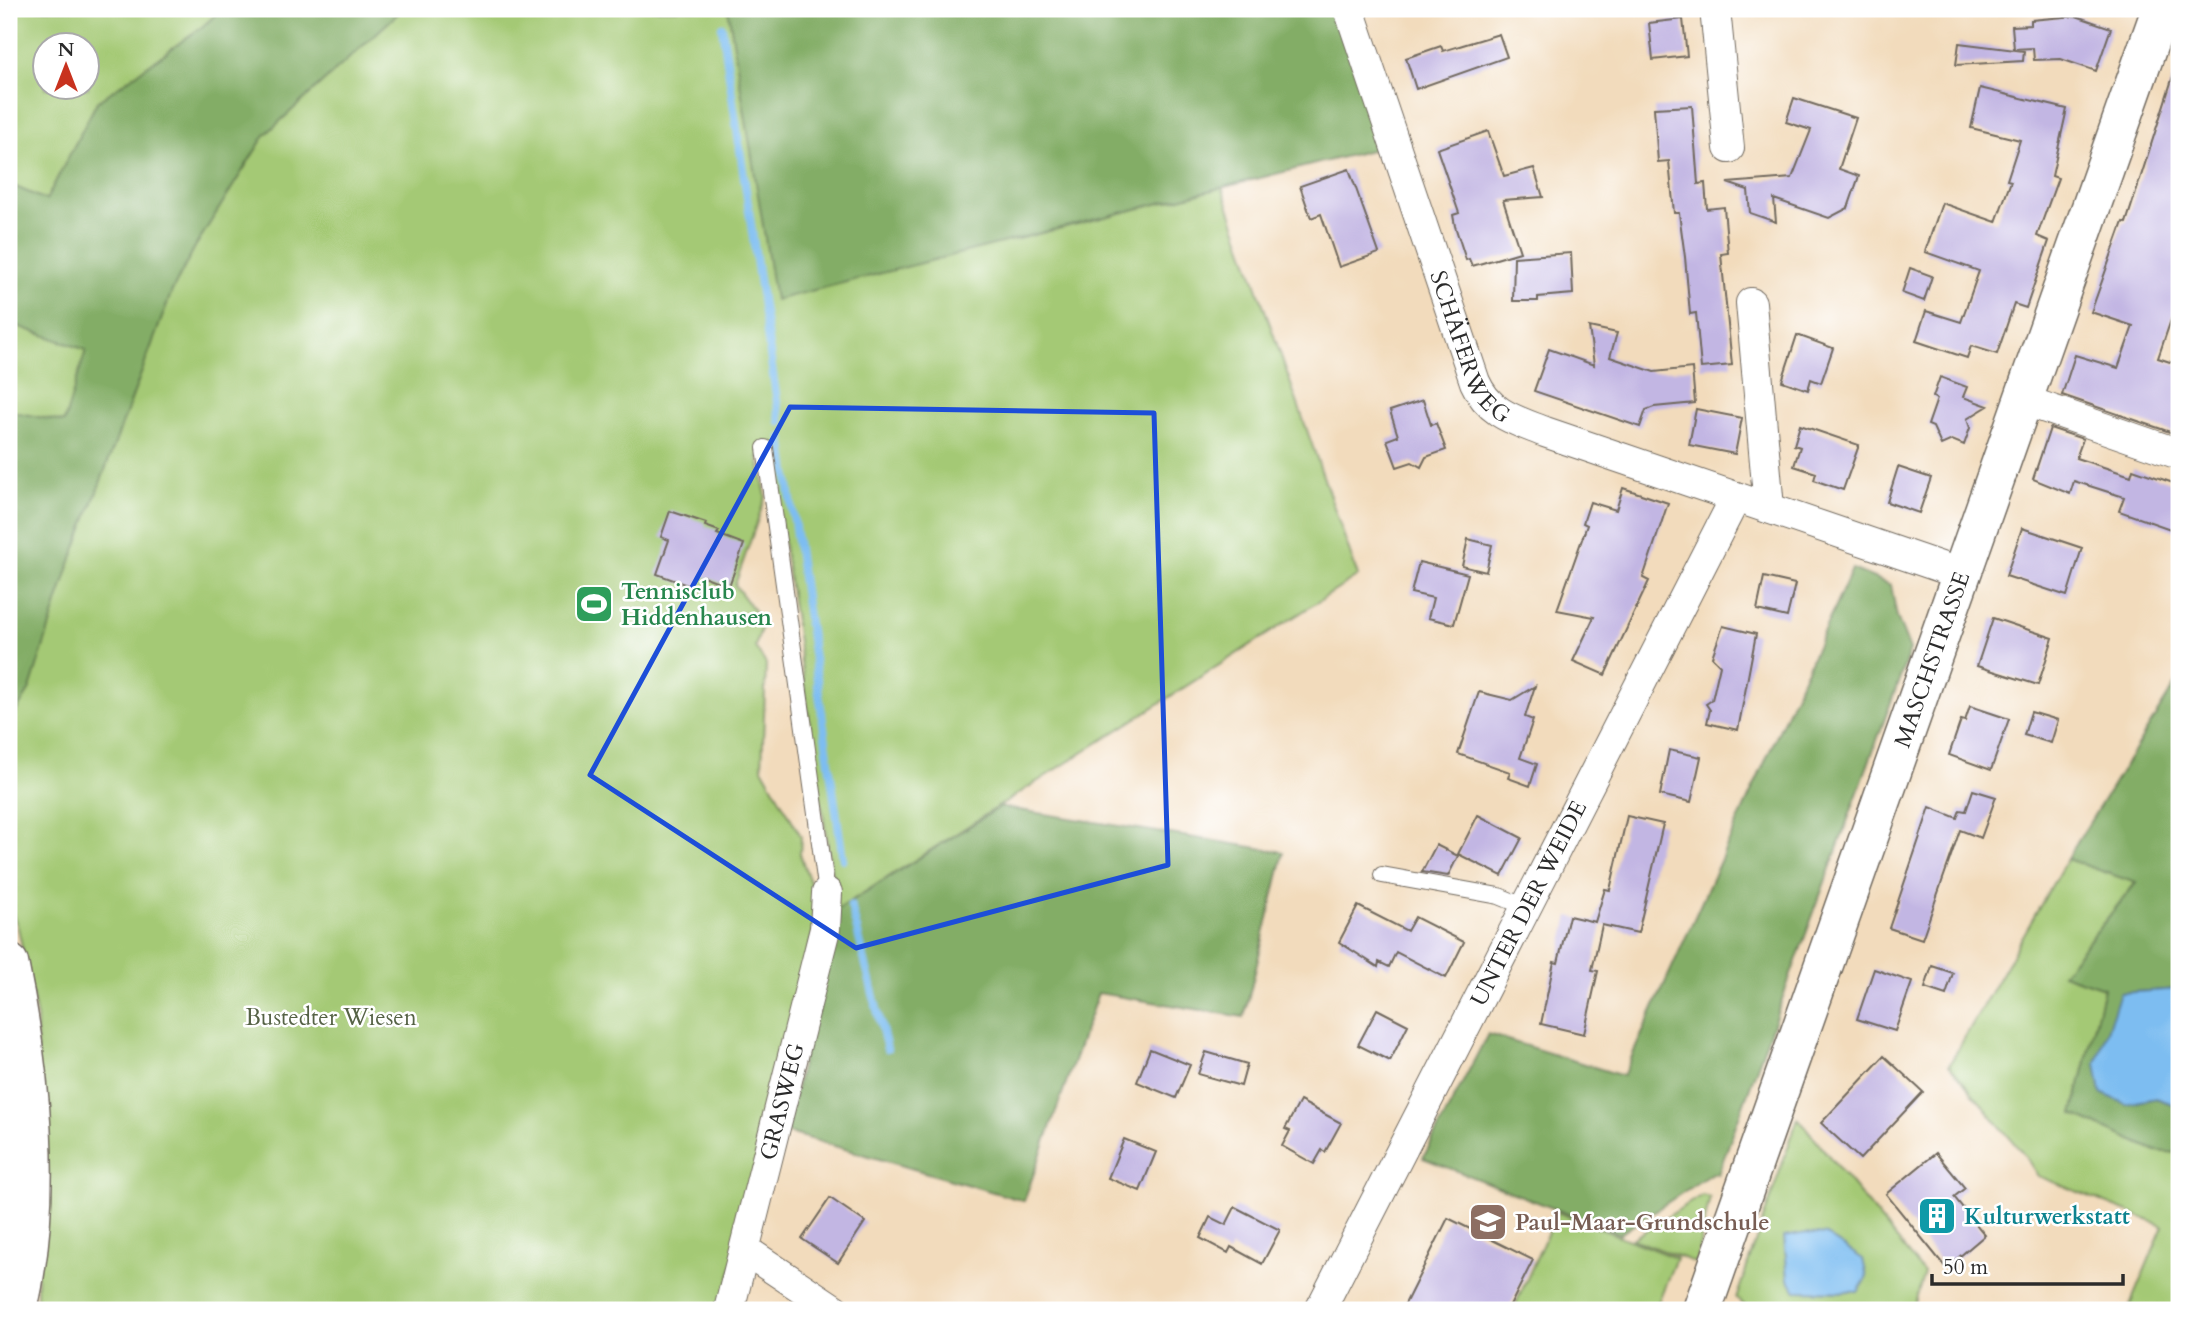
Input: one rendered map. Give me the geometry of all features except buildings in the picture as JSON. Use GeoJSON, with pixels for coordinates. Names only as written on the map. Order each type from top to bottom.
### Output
{"type":"FeatureCollection","features":[{"type":"Feature","properties":{"kind":"street","name":"SCHÄFERWEG"},"geometry":{"type":"LineString","coordinates":[[1349,9],[1482,398],[1495,412],[1545,432],[1961,574]]}},
{"type":"Feature","properties":{"kind":"street"},"geometry":{"type":"LineString","coordinates":[[1715,9],[1729,148]]}},
{"type":"Feature","properties":{"kind":"street","name":"MASCHSTRASSE"},"geometry":{"type":"LineString","coordinates":[[1702,1310],[2161,9]]}},
{"type":"Feature","properties":{"kind":"street"},"geometry":{"type":"LineString","coordinates":[[1751,303],[1769,509]]}},
{"type":"Feature","properties":{"kind":"street"},"geometry":{"type":"LineString","coordinates":[[2023,400],[2179,454]]}},
{"type":"Feature","properties":{"kind":"street","name":"UNTER DER WEIDE"},"geometry":{"type":"LineString","coordinates":[[1320,1310],[1736,497]]}},
{"type":"Feature","properties":{"kind":"street","name":"GRASWEG"},"geometry":{"type":"LineString","coordinates":[[729,1310],[825,929],[827,893]]}},
{"type":"Feature","properties":{"kind":"street"},"geometry":{"type":"LineString","coordinates":[[9,962],[21,1019],[31,1107],[32,1192],[18,1310]]}},
{"type":"Feature","properties":{"kind":"street"},"geometry":{"type":"LineString","coordinates":[[745,1250],[835,1310]]}},
{"type":"Feature","properties":{"kind":"lane"},"geometry":{"type":"LineString","coordinates":[[765,448],[827,893]]}},
{"type":"Feature","properties":{"kind":"lane"},"geometry":{"type":"LineString","coordinates":[[1382,875],[1499,897],[1527,907]]}},
{"type":"Feature","properties":{"kind":"highlighted area"},"geometry":{"type":"Polygon","coordinates":[[[790,407],[1154,413],[1168,865],[856,948],[590,775],[790,407]]]}},
{"type":"Feature","properties":{"kind":"green space","name":"Bustedter Wiesen"},"geometry":{"type":"Polygon","coordinates":[[[9,9],[1336,9],[1222,187],[1358,576],[837,910],[771,456],[758,457],[766,496],[735,585],[763,623],[755,647],[766,664],[762,768],[801,836],[800,854],[819,908],[722,1310],[42,1310],[37,1302],[37,1018],[18,928],[9,904],[9,9]]]}},
{"type":"Feature","properties":{"kind":"green space"},"geometry":{"type":"Polygon","coordinates":[[[222,9],[403,9],[265,135],[195,247],[172,291],[68,569],[30,689],[9,723],[9,411],[64,422],[86,350],[9,323],[9,184],[46,200],[97,102],[102,102],[102,98],[203,26],[222,9]]]}},
{"type":"Feature","properties":{"kind":"green space"},"geometry":{"type":"Polygon","coordinates":[[[728,9],[1336,9],[1383,147],[775,300],[728,9]]]}},
{"type":"Feature","properties":{"kind":"green space"},"geometry":{"type":"Polygon","coordinates":[[[1852,569],[1891,585],[1897,617],[1910,650],[1718,1174],[1712,1173],[1620,1234],[1423,1158],[1488,1034],[1623,1076],[1852,569]]]}},
{"type":"Feature","properties":{"kind":"green space"},"geometry":{"type":"Polygon","coordinates":[[[2179,678],[2179,989],[2120,993],[2126,1104],[2156,1098],[2179,1106],[2179,1153],[2156,1151],[2073,1114],[2104,988],[2062,974],[2136,883],[2067,859],[2179,678]]]}},
{"type":"Feature","properties":{"kind":"green space"},"geometry":{"type":"Polygon","coordinates":[[[1000,807],[1284,852],[1244,1017],[1098,993],[1024,1201],[786,1132],[837,910],[1000,807]]]}},
{"type":"Feature","properties":{"kind":"green space"},"geometry":{"type":"Polygon","coordinates":[[[2067,859],[2136,882],[2063,974],[2104,988],[2073,1114],[2156,1151],[2179,1153],[2179,1310],[2128,1310],[2163,1226],[2038,1176],[2025,1156],[1949,1065],[2067,859]]]}},
{"type":"Feature","properties":{"kind":"green space"},"geometry":{"type":"Polygon","coordinates":[[[1798,1118],[1924,1273],[1913,1310],[1752,1310],[1736,1299],[1798,1118]],[[1826,1235],[1796,1291],[1857,1292],[1862,1259],[1826,1235]]]}},
{"type":"Feature","properties":{"kind":"green space"},"geometry":{"type":"Polygon","coordinates":[[[1702,1195],[1710,1197],[1696,1263],[1632,1239],[1702,1195]]]}},
{"type":"Feature","properties":{"kind":"green space"},"geometry":{"type":"Polygon","coordinates":[[[1557,1212],[1676,1258],[1655,1310],[1513,1310],[1557,1212]]]}},
{"type":"Feature","properties":{"kind":"water"},"geometry":{"type":"Polygon","coordinates":[[[2179,989],[2179,1106],[2156,1098],[2126,1104],[2101,1093],[2096,1063],[2120,993],[2179,989]]]}},
{"type":"Feature","properties":{"kind":"water"},"geometry":{"type":"Polygon","coordinates":[[[1806,1233],[1826,1235],[1863,1259],[1867,1277],[1858,1292],[1796,1291],[1788,1279],[1784,1237],[1806,1233]]]}},
{"type":"Feature","properties":{"kind":"waterway"},"geometry":{"type":"LineString","coordinates":[[722,27],[780,422]]}},
{"type":"Feature","properties":{"kind":"waterway"},"geometry":{"type":"LineString","coordinates":[[782,438],[843,859]]}},
{"type":"Feature","properties":{"kind":"waterway"},"geometry":{"type":"LineString","coordinates":[[851,906],[887,1049]]}},
{"type":"Feature","properties":{"kind":"place","name":"Tennisclub Hiddenhausen"},"geometry":{"type":"Point","coordinates":[594,604]}},
{"type":"Feature","properties":{"kind":"place","name":"Kulturwerkstatt"},"geometry":{"type":"Point","coordinates":[1937,1216]}},
{"type":"Feature","properties":{"kind":"place","name":"Paul-Maar-Grundschule"},"geometry":{"type":"Point","coordinates":[1488,1222]}}]}
